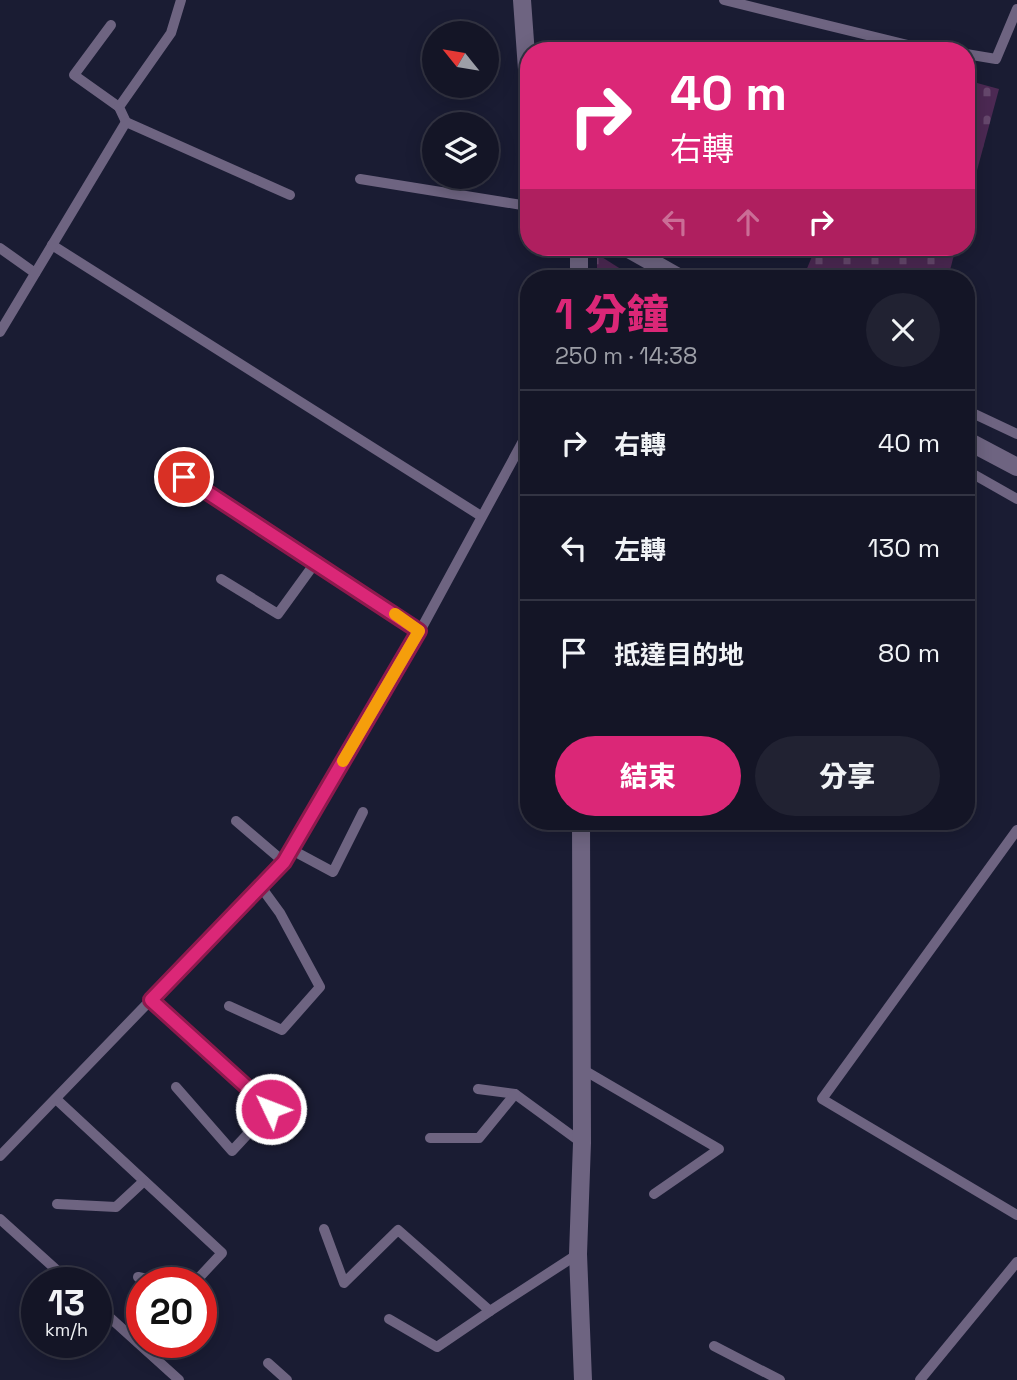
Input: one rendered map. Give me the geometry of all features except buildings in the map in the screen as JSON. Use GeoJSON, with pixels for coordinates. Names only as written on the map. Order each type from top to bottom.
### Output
{"type":"FeatureCollection","features":[{"type":"Feature","properties":{"kind":"street"},"geometry":{"type":"LineString","coordinates":[[522,0],[525,42]]}},
{"type":"Feature","properties":{"kind":"street"},"geometry":{"type":"LineString","coordinates":[[641,256],[666,270]]}},
{"type":"Feature","properties":{"kind":"street"},"geometry":{"type":"LineString","coordinates":[[975,445],[1017,467]]}},
{"type":"Feature","properties":{"kind":"street"},"geometry":{"type":"LineString","coordinates":[[581,830],[582,1143],[579,1254],[583,1380]]}},
{"type":"Feature","properties":{"kind":"lane"},"geometry":{"type":"LineString","coordinates":[[119,107],[171,33],[181,0]]}},
{"type":"Feature","properties":{"kind":"lane"},"geometry":{"type":"LineString","coordinates":[[724,0],[895,42]]}},
{"type":"Feature","properties":{"kind":"lane"},"geometry":{"type":"LineString","coordinates":[[772,13],[775,0]]}},
{"type":"Feature","properties":{"kind":"lane"},"geometry":{"type":"LineString","coordinates":[[975,56],[996,59],[1017,9]]}},
{"type":"Feature","properties":{"kind":"lane"},"geometry":{"type":"LineString","coordinates":[[111,24],[74,75],[119,107],[126,122],[290,195]]}},
{"type":"Feature","properties":{"kind":"lane"},"geometry":{"type":"LineString","coordinates":[[0,332],[126,122]]}},
{"type":"Feature","properties":{"kind":"lane"},"geometry":{"type":"LineString","coordinates":[[360,179],[520,205]]}},
{"type":"Feature","properties":{"kind":"lane"},"geometry":{"type":"LineString","coordinates":[[52,245],[481,516]]}},
{"type":"Feature","properties":{"kind":"lane"},"geometry":{"type":"LineString","coordinates":[[0,248],[35,273]]}},
{"type":"Feature","properties":{"kind":"lane"},"geometry":{"type":"LineString","coordinates":[[975,414],[1017,434]]}},
{"type":"Feature","properties":{"kind":"lane"},"geometry":{"type":"LineString","coordinates":[[0,1156],[284,862],[419,631],[520,446]]}},
{"type":"Feature","properties":{"kind":"lane"},"geometry":{"type":"LineString","coordinates":[[975,475],[1017,499]]}},
{"type":"Feature","properties":{"kind":"lane"},"geometry":{"type":"LineString","coordinates":[[184,477],[419,631]]}},
{"type":"Feature","properties":{"kind":"lane"},"geometry":{"type":"LineString","coordinates":[[221,579],[278,614],[315,563]]}},
{"type":"Feature","properties":{"kind":"lane"},"geometry":{"type":"LineString","coordinates":[[292,850],[333,872],[363,812]]}},
{"type":"Feature","properties":{"kind":"lane"},"geometry":{"type":"LineString","coordinates":[[236,821],[284,862]]}},
{"type":"Feature","properties":{"kind":"lane"},"geometry":{"type":"LineString","coordinates":[[1017,830],[822,1100],[1017,1215]]}},
{"type":"Feature","properties":{"kind":"lane"},"geometry":{"type":"LineString","coordinates":[[229,1006],[282,1030],[320,987],[280,913],[261,887]]}},
{"type":"Feature","properties":{"kind":"lane"},"geometry":{"type":"LineString","coordinates":[[151,1000],[293,1130]]}},
{"type":"Feature","properties":{"kind":"lane"},"geometry":{"type":"LineString","coordinates":[[582,1069],[719,1149],[654,1194]]}},
{"type":"Feature","properties":{"kind":"lane"},"geometry":{"type":"LineString","coordinates":[[176,1087],[232,1151],[271,1109]]}},
{"type":"Feature","properties":{"kind":"lane"},"geometry":{"type":"LineString","coordinates":[[478,1089],[515,1094],[582,1143]]}},
{"type":"Feature","properties":{"kind":"lane"},"geometry":{"type":"LineString","coordinates":[[430,1138],[479,1138],[515,1094]]}},
{"type":"Feature","properties":{"kind":"lane"},"geometry":{"type":"LineString","coordinates":[[55,1099],[222,1253],[209,1267]]}},
{"type":"Feature","properties":{"kind":"lane"},"geometry":{"type":"LineString","coordinates":[[57,1204],[116,1207],[144,1181]]}},
{"type":"Feature","properties":{"kind":"lane"},"geometry":{"type":"LineString","coordinates":[[0,1219],[53,1267]]}},
{"type":"Feature","properties":{"kind":"lane"},"geometry":{"type":"LineString","coordinates":[[324,1229],[344,1283],[398,1230],[490,1311]]}},
{"type":"Feature","properties":{"kind":"lane"},"geometry":{"type":"LineString","coordinates":[[389,1319],[437,1347],[579,1254]]}},
{"type":"Feature","properties":{"kind":"lane"},"geometry":{"type":"LineString","coordinates":[[920,1380],[1017,1262]]}},
{"type":"Feature","properties":{"kind":"lane"},"geometry":{"type":"LineString","coordinates":[[112,1319],[179,1380]]}},
{"type":"Feature","properties":{"kind":"lane"},"geometry":{"type":"LineString","coordinates":[[714,1346],[780,1380]]}},
{"type":"Feature","properties":{"kind":"lane"},"geometry":{"type":"LineString","coordinates":[[268,1363],[287,1380]]}},
{"type":"Feature","properties":{"kind":"green space"},"geometry":{"type":"Polygon","coordinates":[[[975,82],[999,89],[975,178],[975,82]]]}},
{"type":"Feature","properties":{"kind":"green space"},"geometry":{"type":"Polygon","coordinates":[[[597,256],[600,256],[622,270],[597,270],[597,256]]]}},
{"type":"Feature","properties":{"kind":"green space"},"geometry":{"type":"Polygon","coordinates":[[[812,256],[954,256],[950,270],[806,270],[812,256]]]}},
{"type":"Feature","properties":{"kind":"slow traffic"},"geometry":{"type":"LineString","coordinates":[[343,761],[419,631],[395,614]]}},
{"type":"Feature","properties":{"kind":"route"},"geometry":{"type":"LineString","coordinates":[[184,477],[419,631],[284,862],[151,1000],[271,1109]]}}]}
